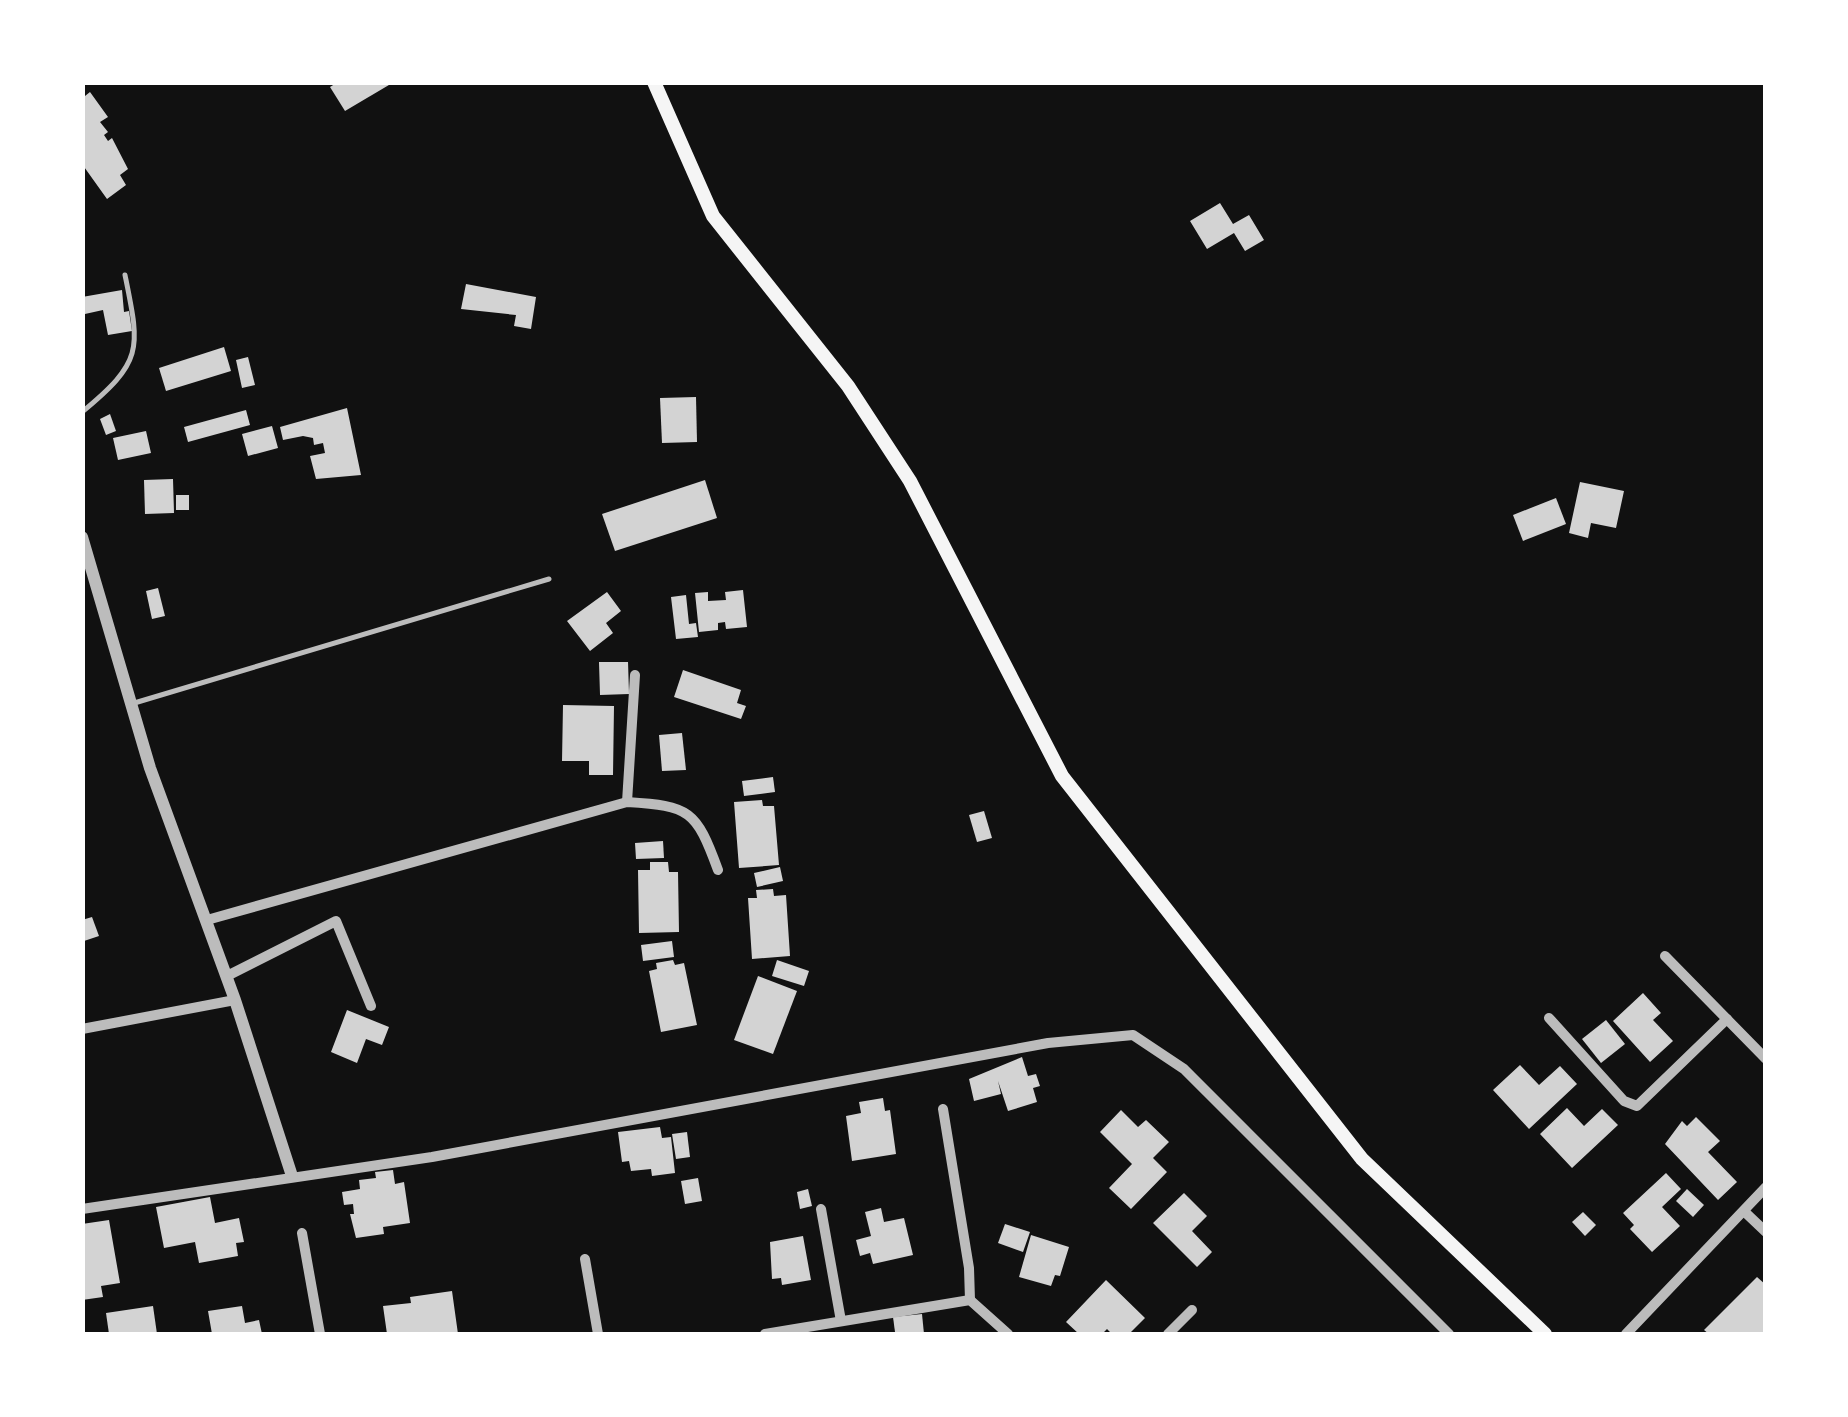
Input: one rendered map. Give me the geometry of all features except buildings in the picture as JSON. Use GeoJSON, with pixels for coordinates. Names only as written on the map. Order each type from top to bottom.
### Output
{"type":"FeatureCollection","features":[{"type":"Feature","properties":{"kind":"main road"},"geometry":{"type":"LineString","coordinates":[[654,82],[712,216],[848,386],[910,480],[1062,776],[1362,1159],[1545,1334]]}},
{"type":"Feature","properties":{"kind":"street"},"geometry":{"type":"LineString","coordinates":[[82,536],[150,768],[227,976],[292,1176]]}},
{"type":"Feature","properties":{"kind":"street"},"geometry":{"type":"LineString","coordinates":[[626,802],[635,675]]}},
{"type":"Feature","properties":{"kind":"street"},"geometry":{"type":"LineString","coordinates":[[207,920],[626,802],[670,804],[701,824],[718,870]]}},
{"type":"Feature","properties":{"kind":"street"},"geometry":{"type":"LineString","coordinates":[[227,976],[336,921],[371,1006]]}},
{"type":"Feature","properties":{"kind":"street"},"geometry":{"type":"LineString","coordinates":[[1664,956],[1766,1060]]}},
{"type":"Feature","properties":{"kind":"street"},"geometry":{"type":"LineString","coordinates":[[82,1029],[235,1000]]}},
{"type":"Feature","properties":{"kind":"street"},"geometry":{"type":"LineString","coordinates":[[1550,1018],[1632,1106],[1640,1106],[1727,1018]]}},
{"type":"Feature","properties":{"kind":"street"},"geometry":{"type":"LineString","coordinates":[[82,1209],[569,1133],[1048,1043],[1134,1035],[1184,1069],[1449,1334]]}},
{"type":"Feature","properties":{"kind":"street"},"geometry":{"type":"LineString","coordinates":[[944,1109],[970,1268],[970,1300],[1008,1334]]}},
{"type":"Feature","properties":{"kind":"street"},"geometry":{"type":"LineString","coordinates":[[1626,1334],[1746,1213],[1766,1187]]}},
{"type":"Feature","properties":{"kind":"street"},"geometry":{"type":"LineString","coordinates":[[821,1209],[841,1322]]}},
{"type":"Feature","properties":{"kind":"street"},"geometry":{"type":"LineString","coordinates":[[1746,1213],[1766,1232]]}},
{"type":"Feature","properties":{"kind":"street"},"geometry":{"type":"LineString","coordinates":[[302,1234],[320,1334]]}},
{"type":"Feature","properties":{"kind":"street"},"geometry":{"type":"LineString","coordinates":[[586,1259],[598,1334]]}},
{"type":"Feature","properties":{"kind":"street"},"geometry":{"type":"LineString","coordinates":[[766,1334],[970,1300]]}},
{"type":"Feature","properties":{"kind":"street"},"geometry":{"type":"LineString","coordinates":[[1168,1334],[1192,1310]]}},
{"type":"Feature","properties":{"kind":"lane"},"geometry":{"type":"LineString","coordinates":[[82,412],[132,361],[138,338],[125,275]]}},
{"type":"Feature","properties":{"kind":"lane"},"geometry":{"type":"LineString","coordinates":[[132,704],[550,579]]}}]}
